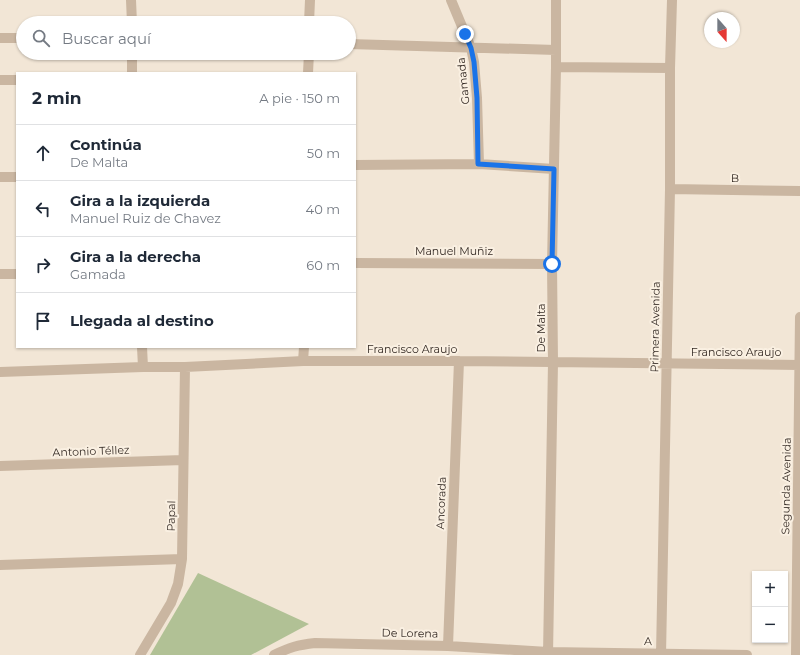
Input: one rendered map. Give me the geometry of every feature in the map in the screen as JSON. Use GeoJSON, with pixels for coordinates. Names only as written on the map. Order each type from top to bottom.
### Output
{"type":"FeatureCollection","features":[{"type":"Feature","properties":{"kind":"street"},"geometry":{"type":"LineString","coordinates":[[131,0],[132,16]]}},
{"type":"Feature","properties":{"kind":"street"},"geometry":{"type":"LineString","coordinates":[[309,16],[310,0]]}},
{"type":"Feature","properties":{"kind":"street","name":"Gamada"},"geometry":{"type":"LineString","coordinates":[[451,0],[471,48],[474,62],[477,98],[478,164]]}},
{"type":"Feature","properties":{"kind":"street","name":"De Malta"},"geometry":{"type":"LineString","coordinates":[[548,653],[553,362],[552,264],[556,0]]}},
{"type":"Feature","properties":{"kind":"street","name":"Primera Avenida"},"geometry":{"type":"LineString","coordinates":[[661,654],[672,0]]}},
{"type":"Feature","properties":{"kind":"street"},"geometry":{"type":"LineString","coordinates":[[0,38],[16,38]]}},
{"type":"Feature","properties":{"kind":"street"},"geometry":{"type":"LineString","coordinates":[[356,44],[556,50]]}},
{"type":"Feature","properties":{"kind":"street"},"geometry":{"type":"LineString","coordinates":[[132,60],[132,72]]}},
{"type":"Feature","properties":{"kind":"street"},"geometry":{"type":"LineString","coordinates":[[308,72],[309,60]]}},
{"type":"Feature","properties":{"kind":"street"},"geometry":{"type":"LineString","coordinates":[[556,67],[670,68]]}},
{"type":"Feature","properties":{"kind":"street"},"geometry":{"type":"LineString","coordinates":[[0,80],[16,80]]}},
{"type":"Feature","properties":{"kind":"street"},"geometry":{"type":"LineString","coordinates":[[356,165],[478,164],[554,169]]}},
{"type":"Feature","properties":{"kind":"street"},"geometry":{"type":"LineString","coordinates":[[0,177],[16,177]]}},
{"type":"Feature","properties":{"kind":"street","name":"B"},"geometry":{"type":"LineString","coordinates":[[670,189],[800,191]]}},
{"type":"Feature","properties":{"kind":"street","name":"Manuel Muñiz"},"geometry":{"type":"LineString","coordinates":[[356,263],[552,264]]}},
{"type":"Feature","properties":{"kind":"street"},"geometry":{"type":"LineString","coordinates":[[0,274],[16,274]]}},
{"type":"Feature","properties":{"kind":"street","name":"Segunda Avenida"},"geometry":{"type":"LineString","coordinates":[[796,655],[800,317]]}},
{"type":"Feature","properties":{"kind":"street"},"geometry":{"type":"LineString","coordinates":[[142,348],[143,367]]}},
{"type":"Feature","properties":{"kind":"street"},"geometry":{"type":"LineString","coordinates":[[303,361],[304,348]]}},
{"type":"Feature","properties":{"kind":"street","name":"Francisco Araujo"},"geometry":{"type":"LineString","coordinates":[[0,372],[185,367],[303,361],[458,361],[799,365]]}},
{"type":"Feature","properties":{"kind":"street","name":"Ancorada"},"geometry":{"type":"LineString","coordinates":[[448,646],[458,361]]}},
{"type":"Feature","properties":{"kind":"street","name":"Papal"},"geometry":{"type":"LineString","coordinates":[[140,655],[171,603],[178,584],[182,559],[185,367]]}},
{"type":"Feature","properties":{"kind":"street","name":"Antonio Téllez"},"geometry":{"type":"LineString","coordinates":[[0,466],[183,460]]}},
{"type":"Feature","properties":{"kind":"street"},"geometry":{"type":"LineString","coordinates":[[0,565],[182,559]]}},
{"type":"Feature","properties":{"kind":"street","name":"De Lorena"},"geometry":{"type":"LineString","coordinates":[[274,655],[302,644],[315,643],[448,646],[548,653]]}},
{"type":"Feature","properties":{"kind":"street","name":"A"},"geometry":{"type":"LineString","coordinates":[[548,653],[747,655]]}},
{"type":"Feature","properties":{"kind":"green space"},"geometry":{"type":"Polygon","coordinates":[[[198,573],[309,624],[251,655],[150,655],[198,573]]]}},
{"type":"Feature","properties":{"kind":"route"},"geometry":{"type":"LineString","coordinates":[[465,34],[471,48],[474,62],[477,98],[478,164],[554,169],[552,264]]}}]}
